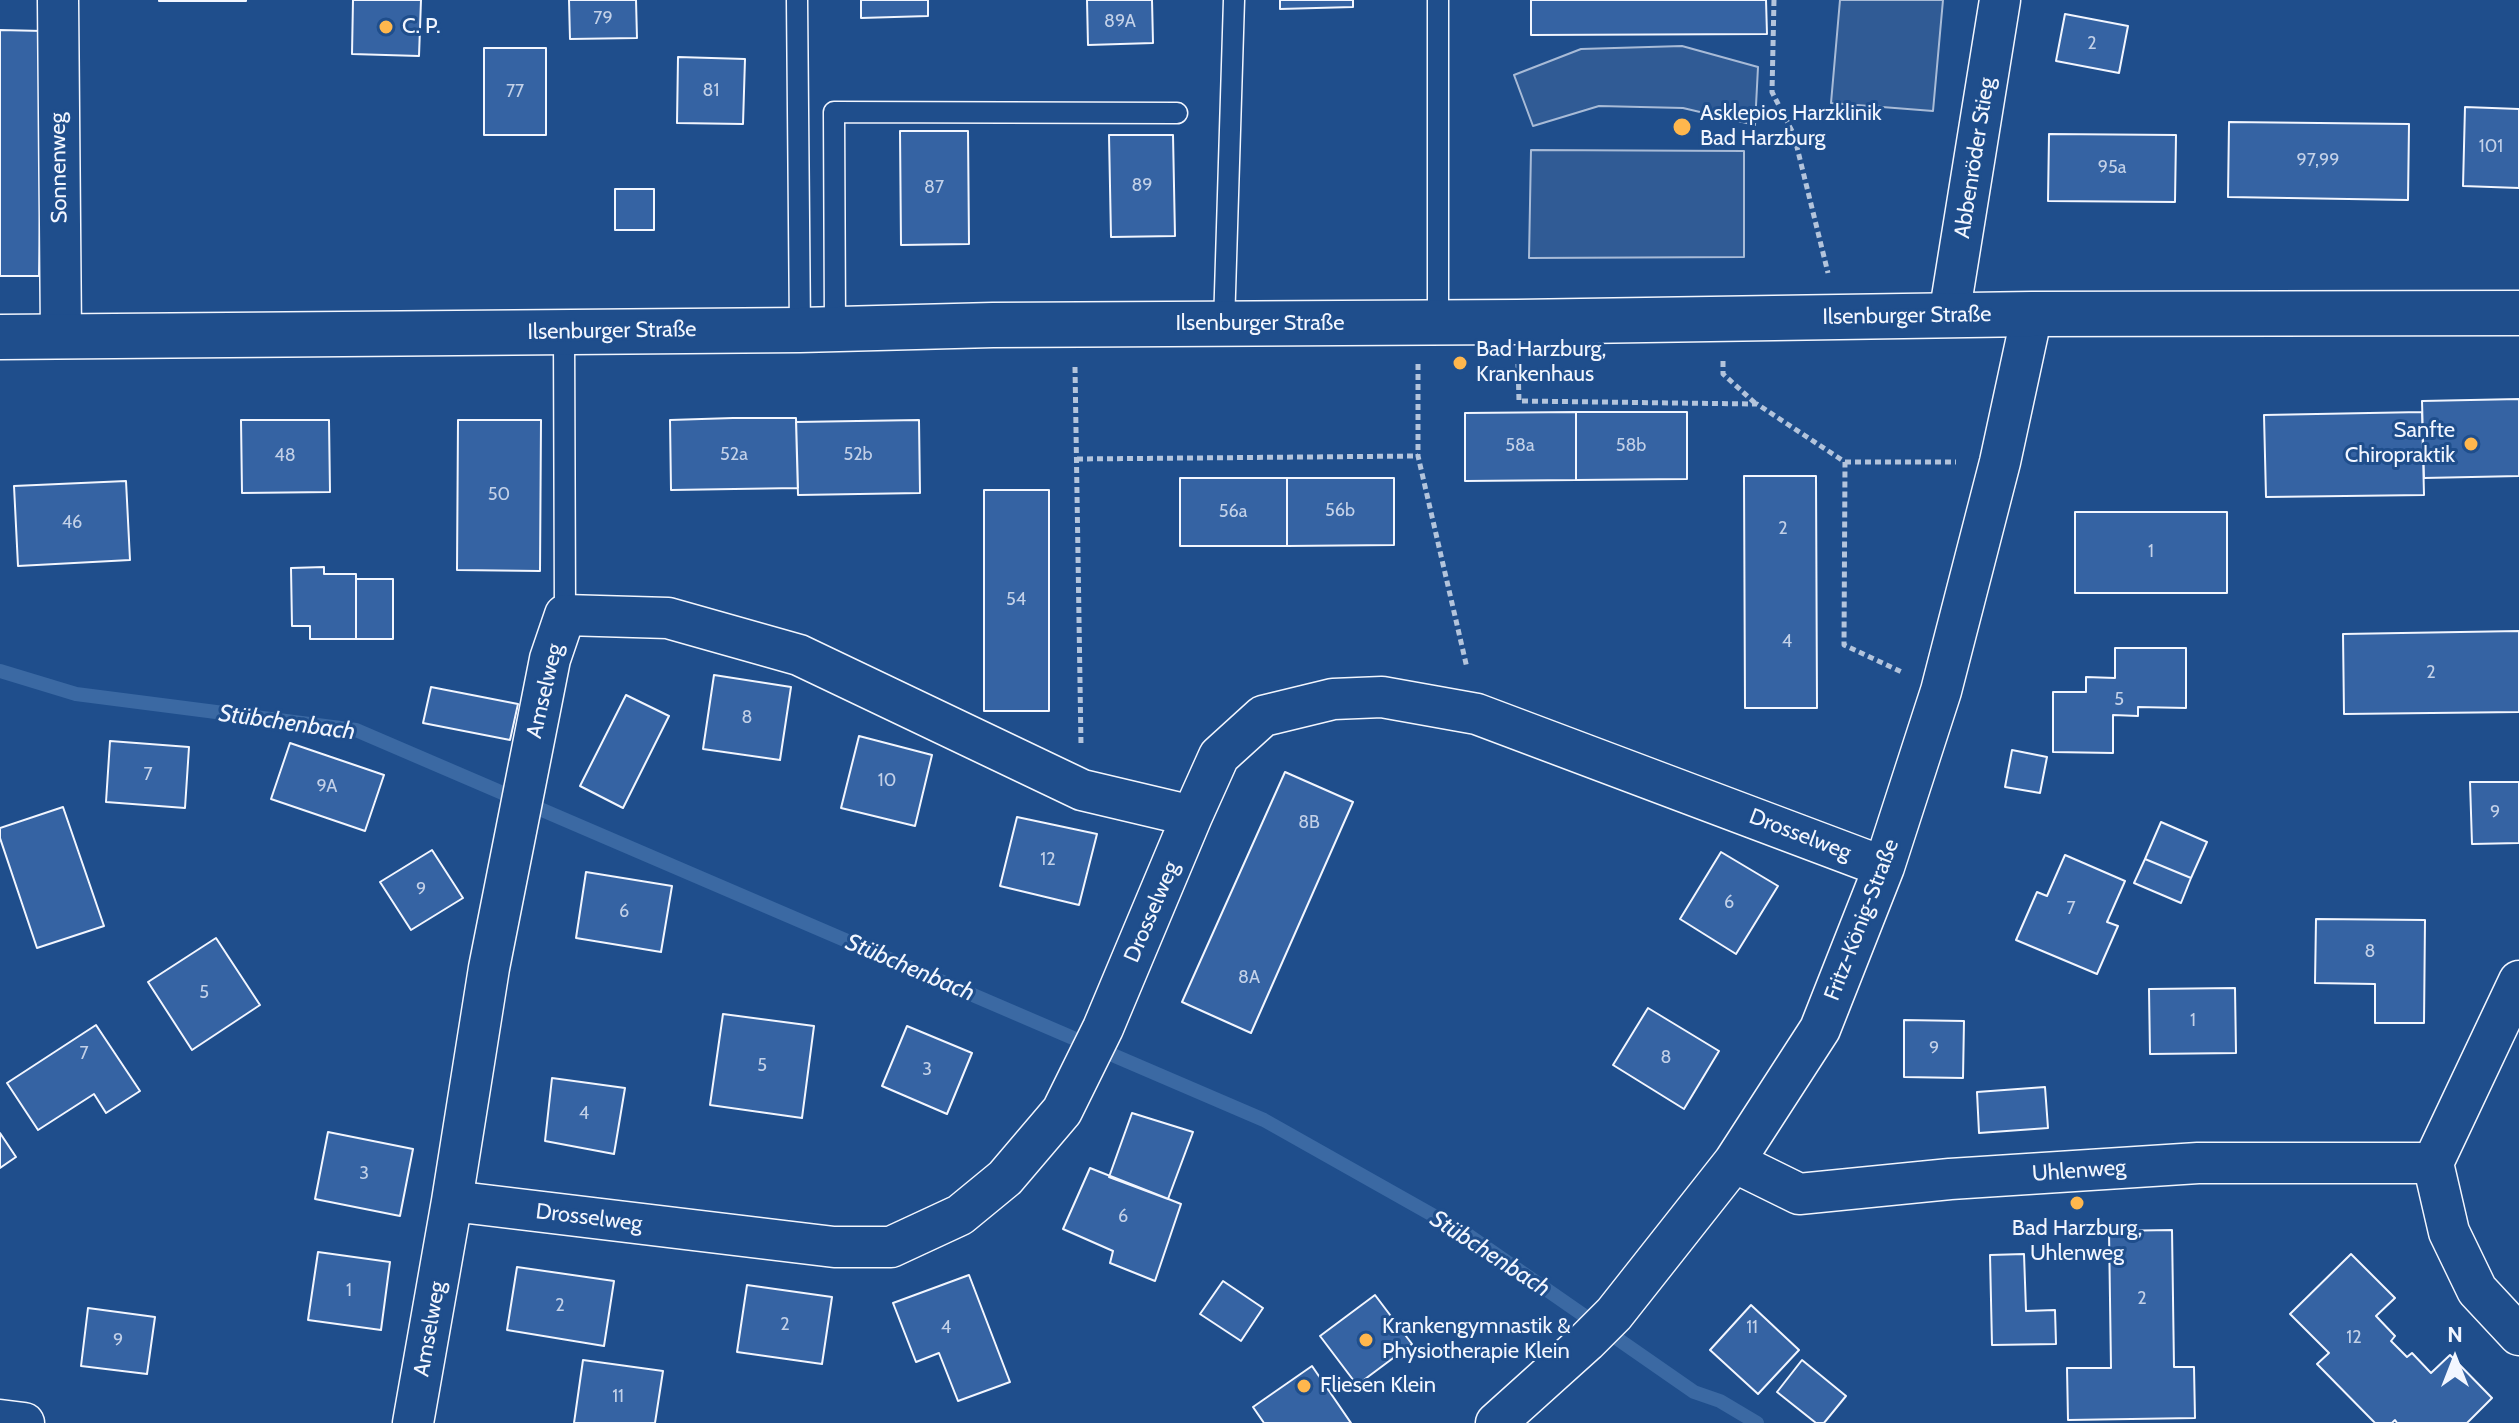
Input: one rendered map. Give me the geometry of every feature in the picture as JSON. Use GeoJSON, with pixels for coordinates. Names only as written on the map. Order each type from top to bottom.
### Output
{"type":"FeatureCollection","features":[{"type":"Feature","properties":{"kind":"main road","name":"Ilsenburger Straße"},"geometry":{"type":"LineString","coordinates":[[0,337],[2032,314],[2519,313]]}},
{"type":"Feature","properties":{"kind":"street","name":"Sonnenweg"},"geometry":{"type":"LineString","coordinates":[[58,0],[61,336]]}},
{"type":"Feature","properties":{"kind":"street","name":"Abbenröder Stieg"},"geometry":{"type":"LineString","coordinates":[[1949,316],[2000,0]]}},
{"type":"Feature","properties":{"kind":"street","name":"Fritz-König-Straße"},"geometry":{"type":"LineString","coordinates":[[1496,1423],[1614,1314],[1734,1162],[1820,1029],[1884,867],[1941,691],[2000,462],[2032,314]]}},
{"type":"Feature","properties":{"kind":"street","name":"Amselweg"},"geometry":{"type":"LineString","coordinates":[[413,1423],[489,968],[550,659],[565,615],[668,618],[799,655],[1082,790],[1192,816]]}},
{"type":"Feature","properties":{"kind":"street","name":"Drosselweg"},"geometry":{"type":"LineString","coordinates":[[452,1201],[834,1247],[891,1247],[960,1215],[1005,1178],[1062,1111],[1096,1045],[1219,756],[1263,716],[1333,699],[1382,697],[1477,714],[1884,867]]}},
{"type":"Feature","properties":{"kind":"street"},"geometry":{"type":"LineString","coordinates":[[2519,981],[2433,1163],[2449,1232],[2477,1290],[2519,1335]]}},
{"type":"Feature","properties":{"kind":"street","name":"Uhlenweg"},"geometry":{"type":"LineString","coordinates":[[1734,1162],[1799,1194],[1950,1179],[2198,1163],[2433,1163]]}},
{"type":"Feature","properties":{"kind":"street"},"geometry":{"type":"LineString","coordinates":[[0,1420],[24,1423]]}},
{"type":"Feature","properties":{"kind":"lane"},"geometry":{"type":"LineString","coordinates":[[797,0],[818,329]]}},
{"type":"Feature","properties":{"kind":"lane"},"geometry":{"type":"LineString","coordinates":[[1224,325],[1234,0]]}},
{"type":"Feature","properties":{"kind":"lane"},"geometry":{"type":"LineString","coordinates":[[1428,323],[1438,0]]}},
{"type":"Feature","properties":{"kind":"lane"},"geometry":{"type":"LineString","coordinates":[[818,329],[834,112],[1177,113]]}},
{"type":"Feature","properties":{"kind":"lane"},"geometry":{"type":"LineString","coordinates":[[564,332],[565,615]]}},
{"type":"Feature","properties":{"kind":"path"},"geometry":{"type":"LineString","coordinates":[[1774,0],[1772,92],[1794,135],[1838,316]]}},
{"type":"Feature","properties":{"kind":"path"},"geometry":{"type":"LineString","coordinates":[[1517,322],[1519,401],[1757,404],[1845,462],[2000,462]]}},
{"type":"Feature","properties":{"kind":"path"},"geometry":{"type":"LineString","coordinates":[[1428,323],[1418,456],[1477,714]]}},
{"type":"Feature","properties":{"kind":"path"},"geometry":{"type":"LineString","coordinates":[[1074,325],[1082,790]]}},
{"type":"Feature","properties":{"kind":"path"},"geometry":{"type":"LineString","coordinates":[[1077,459],[1418,456]]}},
{"type":"Feature","properties":{"kind":"path"},"geometry":{"type":"LineString","coordinates":[[1845,462],[1844,645],[1941,691]]}},
{"type":"Feature","properties":{"kind":"shaded area"},"geometry":{"type":"Polygon","coordinates":[[[1840,0],[1943,0],[1933,111],[1831,103],[1840,0]]]}},
{"type":"Feature","properties":{"kind":"shaded area"},"geometry":{"type":"Polygon","coordinates":[[[1682,46],[1758,67],[1755,125],[1683,108],[1599,106],[1533,126],[1514,75],[1581,49],[1682,46]]]}},
{"type":"Feature","properties":{"kind":"shaded area"},"geometry":{"type":"Polygon","coordinates":[[[1531,150],[1744,151],[1744,257],[1529,258],[1531,150]]]}},
{"type":"Feature","properties":{"kind":"building"},"geometry":{"type":"Polygon","coordinates":[[[246,0],[246,1],[159,1],[246,0]]]}},
{"type":"Feature","properties":{"kind":"building","name":"C. P."},"geometry":{"type":"Polygon","coordinates":[[[353,0],[421,0],[419,56],[352,54],[353,0]]]}},
{"type":"Feature","properties":{"kind":"building"},"geometry":{"type":"Polygon","coordinates":[[[569,0],[636,0],[637,38],[570,39],[569,0]]]}},
{"type":"Feature","properties":{"kind":"building"},"geometry":{"type":"Polygon","coordinates":[[[861,0],[928,0],[928,16],[861,18],[861,0]]]}},
{"type":"Feature","properties":{"kind":"building"},"geometry":{"type":"Polygon","coordinates":[[[1087,0],[1152,0],[1153,43],[1088,45],[1087,0]]]}},
{"type":"Feature","properties":{"kind":"building"},"geometry":{"type":"Polygon","coordinates":[[[1280,0],[1353,0],[1353,7],[1280,9],[1280,0]]]}},
{"type":"Feature","properties":{"kind":"building"},"geometry":{"type":"Polygon","coordinates":[[[1531,0],[1766,0],[1767,34],[1531,35],[1531,0]]]}},
{"type":"Feature","properties":{"kind":"building"},"geometry":{"type":"Polygon","coordinates":[[[2065,14],[2128,26],[2119,73],[2056,61],[2065,14]]]}},
{"type":"Feature","properties":{"kind":"building"},"geometry":{"type":"Polygon","coordinates":[[[0,30],[43,31],[39,276],[0,276],[0,30]]]}},
{"type":"Feature","properties":{"kind":"building"},"geometry":{"type":"Polygon","coordinates":[[[484,48],[546,48],[546,135],[484,135],[484,48]]]}},
{"type":"Feature","properties":{"kind":"building"},"geometry":{"type":"Polygon","coordinates":[[[678,57],[745,59],[743,124],[677,123],[678,57]]]}},
{"type":"Feature","properties":{"kind":"building"},"geometry":{"type":"Polygon","coordinates":[[[2465,107],[2519,109],[2519,188],[2463,186],[2465,107]]]}},
{"type":"Feature","properties":{"kind":"building"},"geometry":{"type":"Polygon","coordinates":[[[2229,122],[2409,124],[2408,200],[2228,197],[2229,122]]]}},
{"type":"Feature","properties":{"kind":"building"},"geometry":{"type":"Polygon","coordinates":[[[900,131],[968,131],[969,244],[901,245],[900,131]]]}},
{"type":"Feature","properties":{"kind":"building"},"geometry":{"type":"Polygon","coordinates":[[[2049,134],[2176,135],[2175,202],[2048,201],[2049,134]]]}},
{"type":"Feature","properties":{"kind":"building"},"geometry":{"type":"Polygon","coordinates":[[[1109,135],[1173,135],[1175,236],[1111,237],[1109,135]]]}},
{"type":"Feature","properties":{"kind":"building"},"geometry":{"type":"Polygon","coordinates":[[[615,189],[654,189],[654,230],[615,230],[615,189]]]}},
{"type":"Feature","properties":{"kind":"building","name":"Sanfte Chiropraktik"},"geometry":{"type":"Polygon","coordinates":[[[2519,399],[2519,476],[2424,478],[2422,401],[2519,399]]]}},
{"type":"Feature","properties":{"kind":"building"},"geometry":{"type":"Polygon","coordinates":[[[1576,412],[1687,412],[1687,479],[1576,480],[1576,412]]]}},
{"type":"Feature","properties":{"kind":"building"},"geometry":{"type":"Polygon","coordinates":[[[1576,412],[1576,480],[1465,481],[1465,413],[1576,412]]]}},
{"type":"Feature","properties":{"kind":"building"},"geometry":{"type":"Polygon","coordinates":[[[2422,412],[2424,495],[2266,497],[2264,415],[2422,412]]]}},
{"type":"Feature","properties":{"kind":"building"},"geometry":{"type":"Polygon","coordinates":[[[796,418],[798,488],[671,490],[670,420],[796,418]]]}},
{"type":"Feature","properties":{"kind":"building"},"geometry":{"type":"Polygon","coordinates":[[[241,420],[329,420],[330,492],[242,493],[241,420]]]}},
{"type":"Feature","properties":{"kind":"building"},"geometry":{"type":"Polygon","coordinates":[[[458,420],[541,420],[540,571],[457,570],[458,420]]]}},
{"type":"Feature","properties":{"kind":"building"},"geometry":{"type":"Polygon","coordinates":[[[919,420],[920,493],[798,495],[796,422],[919,420]]]}},
{"type":"Feature","properties":{"kind":"building"},"geometry":{"type":"Polygon","coordinates":[[[1744,476],[1816,476],[1817,708],[1745,708],[1744,476]]]}},
{"type":"Feature","properties":{"kind":"building"},"geometry":{"type":"Polygon","coordinates":[[[1180,478],[1287,478],[1287,546],[1180,546],[1180,478]]]}},
{"type":"Feature","properties":{"kind":"building"},"geometry":{"type":"Polygon","coordinates":[[[1287,478],[1394,478],[1394,545],[1287,546],[1287,478]]]}},
{"type":"Feature","properties":{"kind":"building"},"geometry":{"type":"Polygon","coordinates":[[[126,481],[130,560],[18,566],[14,486],[126,481]]]}},
{"type":"Feature","properties":{"kind":"building"},"geometry":{"type":"Polygon","coordinates":[[[984,490],[1049,490],[1049,711],[984,711],[984,490]]]}},
{"type":"Feature","properties":{"kind":"building"},"geometry":{"type":"Polygon","coordinates":[[[2075,512],[2227,512],[2227,593],[2075,593],[2075,512]]]}},
{"type":"Feature","properties":{"kind":"building"},"geometry":{"type":"Polygon","coordinates":[[[324,567],[324,574],[356,574],[356,639],[310,639],[310,626],[292,626],[291,568],[324,567]]]}},
{"type":"Feature","properties":{"kind":"building"},"geometry":{"type":"Polygon","coordinates":[[[356,579],[393,579],[393,639],[356,639],[356,579]]]}},
{"type":"Feature","properties":{"kind":"building"},"geometry":{"type":"Polygon","coordinates":[[[2519,631],[2519,712],[2344,714],[2343,634],[2519,631]]]}},
{"type":"Feature","properties":{"kind":"building"},"geometry":{"type":"Polygon","coordinates":[[[2115,648],[2186,648],[2186,708],[2138,707],[2138,716],[2113,715],[2113,753],[2053,752],[2053,692],[2086,692],[2086,677],[2115,678],[2115,648]]]}},
{"type":"Feature","properties":{"kind":"building"},"geometry":{"type":"Polygon","coordinates":[[[714,675],[791,687],[780,760],[703,749],[714,675]]]}},
{"type":"Feature","properties":{"kind":"building"},"geometry":{"type":"Polygon","coordinates":[[[431,687],[518,704],[510,740],[423,723],[431,687]]]}},
{"type":"Feature","properties":{"kind":"building"},"geometry":{"type":"Polygon","coordinates":[[[626,695],[669,716],[623,808],[580,786],[626,695]]]}},
{"type":"Feature","properties":{"kind":"building"},"geometry":{"type":"Polygon","coordinates":[[[859,736],[932,755],[915,826],[841,808],[859,736]]]}},
{"type":"Feature","properties":{"kind":"building"},"geometry":{"type":"Polygon","coordinates":[[[110,741],[189,747],[185,808],[106,802],[110,741]]]}},
{"type":"Feature","properties":{"kind":"building"},"geometry":{"type":"Polygon","coordinates":[[[290,743],[384,775],[365,831],[271,799],[290,743]]]}},
{"type":"Feature","properties":{"kind":"building"},"geometry":{"type":"Polygon","coordinates":[[[2012,750],[2047,757],[2040,793],[2005,787],[2012,750]]]}},
{"type":"Feature","properties":{"kind":"building"},"geometry":{"type":"Polygon","coordinates":[[[1285,772],[1353,802],[1251,1033],[1182,1002],[1285,772]]]}},
{"type":"Feature","properties":{"kind":"building"},"geometry":{"type":"Polygon","coordinates":[[[2470,782],[2519,782],[2519,843],[2472,844],[2470,782]]]}},
{"type":"Feature","properties":{"kind":"building"},"geometry":{"type":"Polygon","coordinates":[[[63,807],[104,926],[37,948],[0,838],[0,828],[63,807]]]}},
{"type":"Feature","properties":{"kind":"building"},"geometry":{"type":"Polygon","coordinates":[[[1017,817],[1097,834],[1079,905],[1000,886],[1017,817]]]}},
{"type":"Feature","properties":{"kind":"building"},"geometry":{"type":"Polygon","coordinates":[[[2161,822],[2207,842],[2191,878],[2145,859],[2161,822]]]}},
{"type":"Feature","properties":{"kind":"building"},"geometry":{"type":"Polygon","coordinates":[[[432,850],[463,898],[411,930],[380,882],[432,850]]]}},
{"type":"Feature","properties":{"kind":"building"},"geometry":{"type":"Polygon","coordinates":[[[1721,852],[1778,886],[1736,954],[1680,919],[1721,852]]]}},
{"type":"Feature","properties":{"kind":"building"},"geometry":{"type":"Polygon","coordinates":[[[2065,855],[2125,881],[2107,922],[2118,926],[2097,974],[2016,940],[2037,892],[2047,896],[2065,855]]]}},
{"type":"Feature","properties":{"kind":"building"},"geometry":{"type":"Polygon","coordinates":[[[2145,859],[2191,878],[2181,903],[2134,883],[2145,859]]]}},
{"type":"Feature","properties":{"kind":"building"},"geometry":{"type":"Polygon","coordinates":[[[586,872],[672,886],[661,952],[576,938],[586,872]]]}},
{"type":"Feature","properties":{"kind":"building"},"geometry":{"type":"Polygon","coordinates":[[[2316,919],[2425,920],[2424,1023],[2375,1023],[2375,984],[2315,983],[2316,919]]]}},
{"type":"Feature","properties":{"kind":"building"},"geometry":{"type":"Polygon","coordinates":[[[216,938],[260,1005],[192,1050],[148,982],[216,938]]]}},
{"type":"Feature","properties":{"kind":"building"},"geometry":{"type":"Polygon","coordinates":[[[2235,988],[2236,1053],[2150,1054],[2149,989],[2235,988]]]}},
{"type":"Feature","properties":{"kind":"building"},"geometry":{"type":"Polygon","coordinates":[[[1648,1008],[1719,1051],[1684,1109],[1613,1065],[1648,1008]]]}},
{"type":"Feature","properties":{"kind":"building"},"geometry":{"type":"Polygon","coordinates":[[[723,1014],[814,1026],[802,1118],[710,1105],[723,1014]]]}},
{"type":"Feature","properties":{"kind":"building"},"geometry":{"type":"Polygon","coordinates":[[[1904,1020],[1964,1021],[1963,1078],[1904,1077],[1904,1020]]]}},
{"type":"Feature","properties":{"kind":"building"},"geometry":{"type":"Polygon","coordinates":[[[96,1025],[140,1091],[106,1113],[94,1094],[38,1130],[7,1083],[96,1025]]]}},
{"type":"Feature","properties":{"kind":"building"},"geometry":{"type":"Polygon","coordinates":[[[907,1026],[972,1053],[947,1114],[882,1086],[907,1026]]]}},
{"type":"Feature","properties":{"kind":"building"},"geometry":{"type":"Polygon","coordinates":[[[552,1078],[625,1088],[614,1154],[545,1141],[552,1078]]]}},
{"type":"Feature","properties":{"kind":"building"},"geometry":{"type":"Polygon","coordinates":[[[2045,1087],[2048,1128],[1979,1133],[1977,1092],[2045,1087]]]}},
{"type":"Feature","properties":{"kind":"building"},"geometry":{"type":"Polygon","coordinates":[[[1132,1113],[1193,1132],[1168,1199],[1109,1177],[1132,1113]]]}},
{"type":"Feature","properties":{"kind":"building"},"geometry":{"type":"Polygon","coordinates":[[[328,1132],[413,1149],[400,1216],[315,1199],[328,1132]]]}},
{"type":"Feature","properties":{"kind":"building"},"geometry":{"type":"Polygon","coordinates":[[[0,1133],[16,1157],[0,1168],[0,1133]]]}},
{"type":"Feature","properties":{"kind":"building"},"geometry":{"type":"Polygon","coordinates":[[[1090,1168],[1181,1204],[1155,1281],[1110,1263],[1113,1251],[1063,1229],[1090,1168]]]}},
{"type":"Feature","properties":{"kind":"building"},"geometry":{"type":"Polygon","coordinates":[[[2172,1230],[2174,1367],[2194,1367],[2195,1418],[2068,1420],[2067,1368],[2111,1368],[2109,1231],[2172,1230]]]}},
{"type":"Feature","properties":{"kind":"building"},"geometry":{"type":"Polygon","coordinates":[[[318,1252],[390,1262],[381,1330],[308,1320],[318,1252]]]}},
{"type":"Feature","properties":{"kind":"building"},"geometry":{"type":"Polygon","coordinates":[[[2024,1254],[2026,1311],[2055,1310],[2056,1344],[1992,1345],[1990,1255],[2024,1254]]]}},
{"type":"Feature","properties":{"kind":"building"},"geometry":{"type":"Polygon","coordinates":[[[2351,1254],[2395,1298],[2376,1316],[2395,1336],[2391,1341],[2407,1357],[2412,1353],[2431,1373],[2450,1355],[2492,1398],[2467,1423],[2397,1423],[2395,1420],[2392,1423],[2375,1423],[2317,1364],[2329,1353],[2290,1314],[2351,1254]]]}},
{"type":"Feature","properties":{"kind":"building"},"geometry":{"type":"Polygon","coordinates":[[[517,1267],[614,1281],[604,1346],[507,1330],[517,1267]]]}},
{"type":"Feature","properties":{"kind":"building"},"geometry":{"type":"Polygon","coordinates":[[[969,1275],[1010,1382],[958,1401],[939,1353],[916,1362],[893,1303],[969,1275]]]}},
{"type":"Feature","properties":{"kind":"building"},"geometry":{"type":"Polygon","coordinates":[[[1223,1281],[1263,1308],[1241,1341],[1200,1314],[1223,1281]]]}},
{"type":"Feature","properties":{"kind":"building"},"geometry":{"type":"Polygon","coordinates":[[[747,1285],[832,1297],[822,1364],[737,1352],[747,1285]]]}},
{"type":"Feature","properties":{"kind":"building","name":"Krankengymnastik & Physiotherapie Klein"},"geometry":{"type":"Polygon","coordinates":[[[1375,1295],[1412,1344],[1357,1385],[1320,1336],[1375,1295]]]}},
{"type":"Feature","properties":{"kind":"building"},"geometry":{"type":"Polygon","coordinates":[[[1751,1305],[1799,1350],[1758,1394],[1710,1350],[1751,1305]]]}},
{"type":"Feature","properties":{"kind":"building"},"geometry":{"type":"Polygon","coordinates":[[[88,1308],[155,1317],[147,1374],[81,1366],[88,1308]]]}},
{"type":"Feature","properties":{"kind":"building"},"geometry":{"type":"Polygon","coordinates":[[[583,1360],[663,1371],[655,1423],[574,1423],[583,1360]]]}},
{"type":"Feature","properties":{"kind":"building"},"geometry":{"type":"Polygon","coordinates":[[[1802,1360],[1846,1396],[1824,1423],[1816,1423],[1777,1392],[1802,1360]]]}},
{"type":"Feature","properties":{"kind":"building","name":"Fliesen Klein"},"geometry":{"type":"Polygon","coordinates":[[[1312,1366],[1351,1423],[1264,1423],[1253,1407],[1312,1366]]]}},
{"type":"Feature","properties":{"kind":"waterway","name":"Stübchenbach"},"geometry":{"type":"LineString","coordinates":[[0,671],[76,694],[356,730],[1264,1120],[1468,1235],[1694,1392],[1720,1401],[1757,1423]]}},
{"type":"Feature","properties":{"kind":"place","name":"C. P."},"geometry":{"type":"Point","coordinates":[386,27]}},
{"type":"Feature","properties":{"kind":"place","name":"Asklepios Harzklinik Bad Harzburg"},"geometry":{"type":"Point","coordinates":[1682,127]}},
{"type":"Feature","properties":{"kind":"place","name":"Bad Harzburg, Krankenhaus"},"geometry":{"type":"Point","coordinates":[1460,363]}},
{"type":"Feature","properties":{"kind":"place","name":"Sanfte Chiropraktik"},"geometry":{"type":"Point","coordinates":[2471,444]}},
{"type":"Feature","properties":{"kind":"place","name":"Bad Harzburg, Uhlenweg"},"geometry":{"type":"Point","coordinates":[2077,1203]}},
{"type":"Feature","properties":{"kind":"place","name":"Krankengymnastik & Physiotherapie Klein"},"geometry":{"type":"Point","coordinates":[1366,1340]}},
{"type":"Feature","properties":{"kind":"place","name":"Fliesen Klein"},"geometry":{"type":"Point","coordinates":[1304,1386]}}]}
